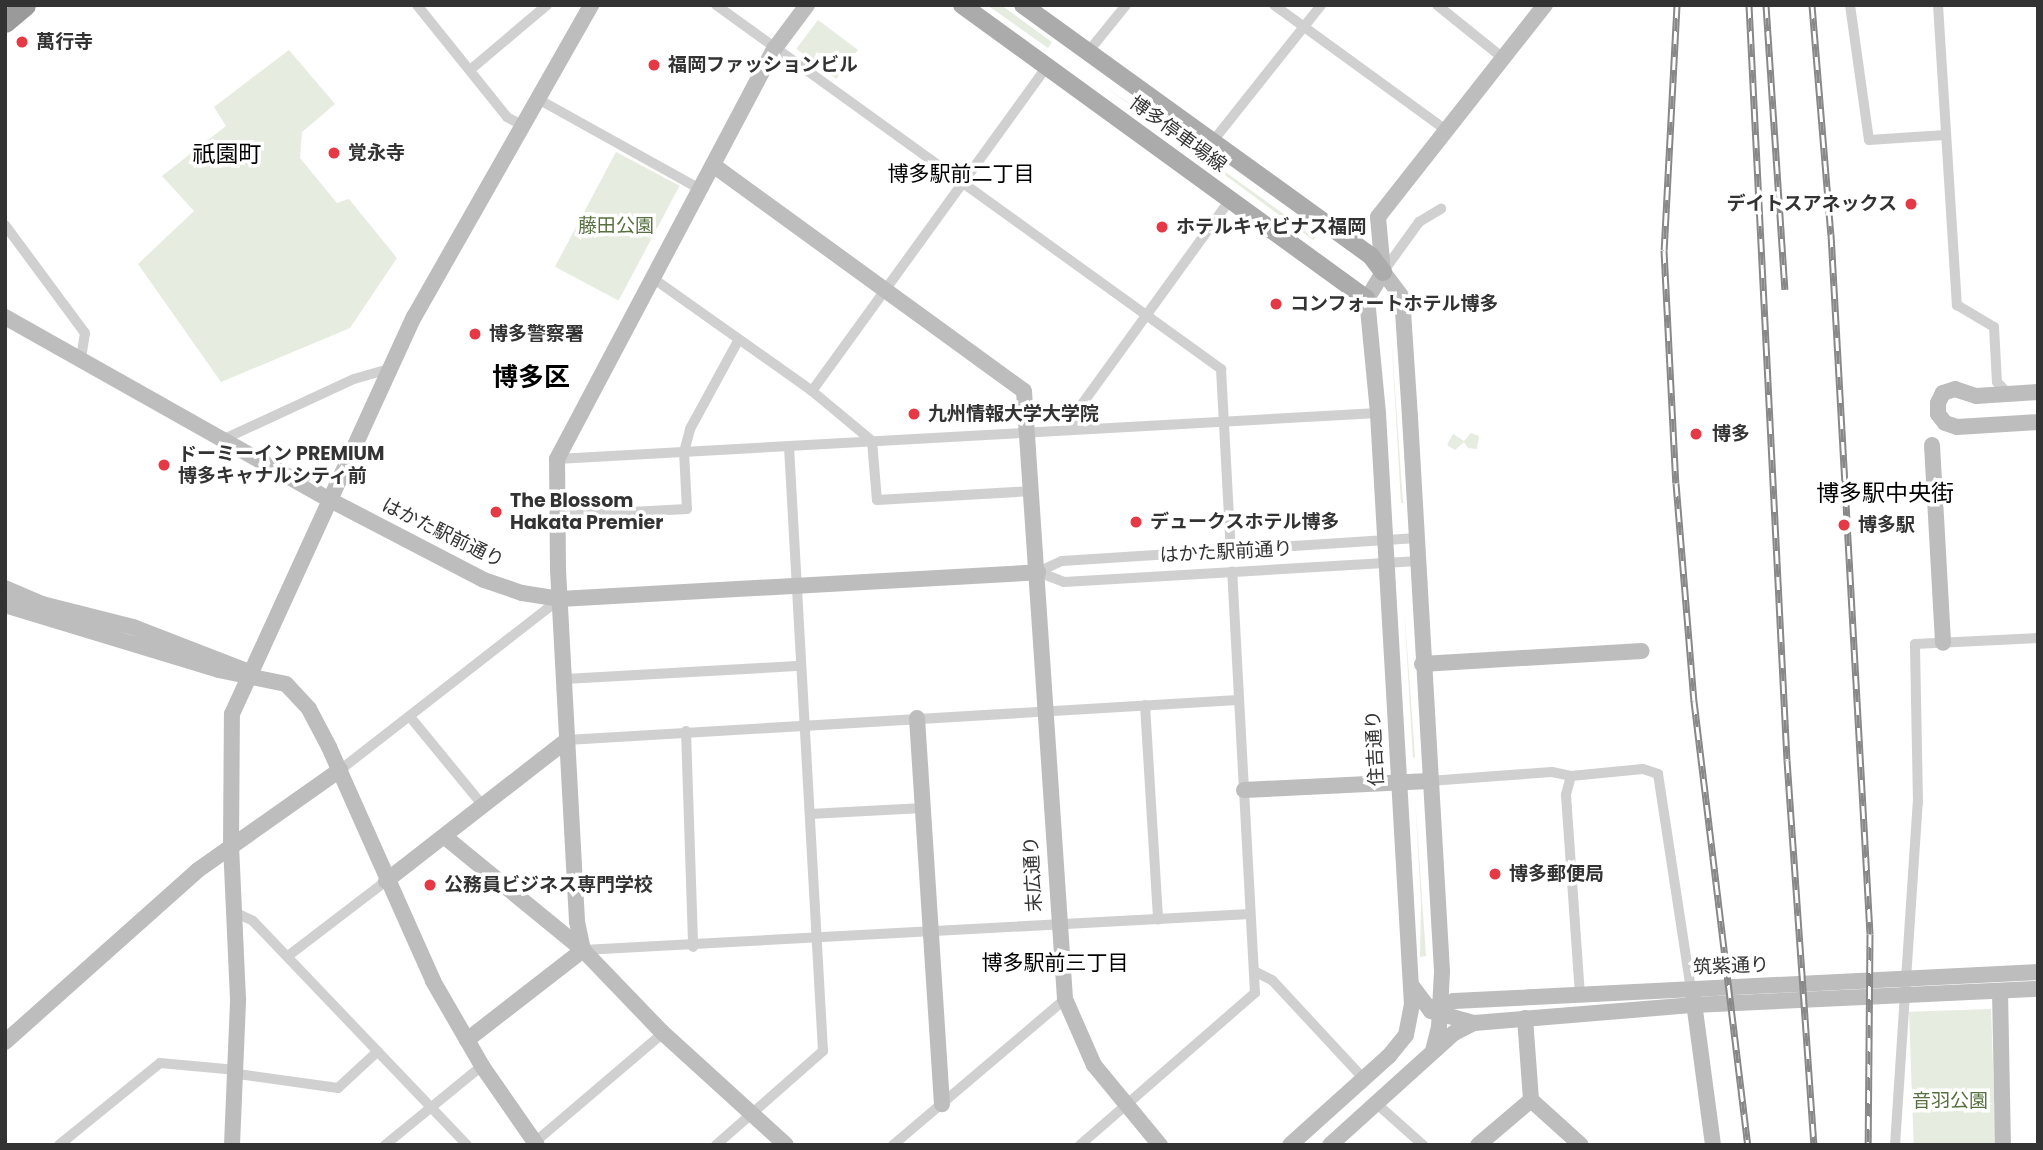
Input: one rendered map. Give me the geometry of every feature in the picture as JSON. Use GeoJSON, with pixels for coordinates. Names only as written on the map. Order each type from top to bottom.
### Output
{"type":"FeatureCollection","features":[{"type":"Feature","properties":{"kind":"highway"},"geometry":{"type":"LineString","coordinates":[[6,20],[25,5]]}},
{"type":"Feature","properties":{"kind":"main road","name":"博多停車場線"},"geometry":{"type":"LineString","coordinates":[[962,5],[1367,299]]}},
{"type":"Feature","properties":{"kind":"main road","name":"博多停車場線"},"geometry":{"type":"LineString","coordinates":[[1023,5],[1371,256],[1383,272]]}},
{"type":"Feature","properties":{"kind":"street"},"geometry":{"type":"LineString","coordinates":[[417,5],[507,117],[523,126]]}},
{"type":"Feature","properties":{"kind":"street"},"geometry":{"type":"LineString","coordinates":[[470,70],[547,5]]}},
{"type":"Feature","properties":{"kind":"street"},"geometry":{"type":"LineString","coordinates":[[232,1145],[237,1072],[231,847],[232,714],[332,501],[390,369],[458,236],[591,5]]}},
{"type":"Feature","properties":{"kind":"street"},"geometry":{"type":"LineString","coordinates":[[716,5],[1221,369],[1231,551]]}},
{"type":"Feature","properties":{"kind":"street"},"geometry":{"type":"LineString","coordinates":[[583,950],[577,921],[559,599],[557,459],[775,48],[807,5]]}},
{"type":"Feature","properties":{"kind":"street"},"geometry":{"type":"LineString","coordinates":[[1088,52],[1126,5]]}},
{"type":"Feature","properties":{"kind":"street"},"geometry":{"type":"LineString","coordinates":[[1273,5],[1446,130]]}},
{"type":"Feature","properties":{"kind":"street"},"geometry":{"type":"LineString","coordinates":[[1213,141],[1321,5]]}},
{"type":"Feature","properties":{"kind":"street"},"geometry":{"type":"LineString","coordinates":[[1437,5],[1503,58]]}},
{"type":"Feature","properties":{"kind":"street"},"geometry":{"type":"LineString","coordinates":[[1433,1052],[1441,971],[1402,297],[1383,272],[1378,216],[1545,5]]}},
{"type":"Feature","properties":{"kind":"street"},"geometry":{"type":"LineString","coordinates":[[1850,5],[1869,140],[1945,135]]}},
{"type":"Feature","properties":{"kind":"street"},"geometry":{"type":"LineString","coordinates":[[1938,5],[1957,305],[1994,327],[1997,382],[2008,394]]}},
{"type":"Feature","properties":{"kind":"street"},"geometry":{"type":"LineString","coordinates":[[812,391],[1047,66]]}},
{"type":"Feature","properties":{"kind":"street"},"geometry":{"type":"LineString","coordinates":[[538,99],[700,189]]}},
{"type":"Feature","properties":{"kind":"street","name":"末広通り"},"geometry":{"type":"LineString","coordinates":[[713,165],[1024,391],[1038,572],[1057,925],[1065,999],[1083,1045],[1125,1105],[1160,1145]]}},
{"type":"Feature","properties":{"kind":"street"},"geometry":{"type":"LineString","coordinates":[[1078,429],[1077,411],[1231,198]]}},
{"type":"Feature","properties":{"kind":"street"},"geometry":{"type":"LineString","coordinates":[[1367,299],[1419,222],[1441,209]]}},
{"type":"Feature","properties":{"kind":"street"},"geometry":{"type":"LineString","coordinates":[[5,225],[85,333],[81,357]]}},
{"type":"Feature","properties":{"kind":"street"},"geometry":{"type":"LineString","coordinates":[[653,279],[812,391],[872,441],[877,500],[1032,491]]}},
{"type":"Feature","properties":{"kind":"street","name":"住吉通り"},"geometry":{"type":"LineString","coordinates":[[1367,299],[1378,413],[1412,1005],[1406,1035]]}},
{"type":"Feature","properties":{"kind":"street","name":"はかた駅前通り"},"geometry":{"type":"LineString","coordinates":[[5,317],[81,357],[332,501],[484,580],[559,599],[1038,572],[1062,561],[1417,538]]}},
{"type":"Feature","properties":{"kind":"street"},"geometry":{"type":"LineString","coordinates":[[557,516],[687,509],[684,452],[691,429],[739,340]]}},
{"type":"Feature","properties":{"kind":"street"},"geometry":{"type":"LineString","coordinates":[[224,439],[354,380],[390,369]]}},
{"type":"Feature","properties":{"kind":"street"},"geometry":{"type":"LineString","coordinates":[[2038,392],[1976,396],[1955,389],[1943,393],[1938,414],[1957,427],[2038,422]]}},
{"type":"Feature","properties":{"kind":"street"},"geometry":{"type":"LineString","coordinates":[[557,459],[1378,413]]}},
{"type":"Feature","properties":{"kind":"street"},"geometry":{"type":"LineString","coordinates":[[1932,445],[1943,643]]}},
{"type":"Feature","properties":{"kind":"street"},"geometry":{"type":"LineString","coordinates":[[716,1145],[823,1051],[789,446]]}},
{"type":"Feature","properties":{"kind":"street","name":"はかた駅前通り"},"geometry":{"type":"LineString","coordinates":[[1038,572],[1064,582],[1418,561]]}},
{"type":"Feature","properties":{"kind":"street"},"geometry":{"type":"LineString","coordinates":[[1080,1145],[1255,993],[1256,972],[1250,914],[1232,572]]}},
{"type":"Feature","properties":{"kind":"street"},"geometry":{"type":"LineString","coordinates":[[5,588],[42,604],[146,632],[225,659],[252,675]]}},
{"type":"Feature","properties":{"kind":"street"},"geometry":{"type":"LineString","coordinates":[[5,1042],[231,847],[411,718],[559,599]]}},
{"type":"Feature","properties":{"kind":"street"},"geometry":{"type":"LineString","coordinates":[[5,604],[219,670],[286,684],[309,709],[340,770],[423,962],[482,1066],[532,1142],[663,1033]]}},
{"type":"Feature","properties":{"kind":"street"},"geometry":{"type":"LineString","coordinates":[[1895,1145],[1905,987],[1911,962],[1918,803],[1913,656],[1915,644],[2038,638]]}},
{"type":"Feature","properties":{"kind":"street"},"geometry":{"type":"LineString","coordinates":[[1422,664],[1642,651]]}},
{"type":"Feature","properties":{"kind":"street"},"geometry":{"type":"LineString","coordinates":[[565,679],[801,666]]}},
{"type":"Feature","properties":{"kind":"street"},"geometry":{"type":"LineString","coordinates":[[288,956],[446,837],[568,740],[1238,700]]}},
{"type":"Feature","properties":{"kind":"street"},"geometry":{"type":"LineString","coordinates":[[1144,705],[1158,920]]}},
{"type":"Feature","properties":{"kind":"street"},"geometry":{"type":"LineString","coordinates":[[411,718],[484,807]]}},
{"type":"Feature","properties":{"kind":"street"},"geometry":{"type":"LineString","coordinates":[[918,718],[942,1104]]}},
{"type":"Feature","properties":{"kind":"street"},"geometry":{"type":"LineString","coordinates":[[686,731],[693,947]]}},
{"type":"Feature","properties":{"kind":"street"},"geometry":{"type":"LineString","coordinates":[[1244,790],[1552,772],[1571,776],[1643,769],[1658,774],[1713,1145]]}},
{"type":"Feature","properties":{"kind":"street"},"geometry":{"type":"LineString","coordinates":[[1571,776],[1566,795],[1580,994]]}},
{"type":"Feature","properties":{"kind":"street"},"geometry":{"type":"LineString","coordinates":[[810,814],[923,808]]}},
{"type":"Feature","properties":{"kind":"street"},"geometry":{"type":"LineString","coordinates":[[446,837],[583,950],[663,1033],[786,1145]]}},
{"type":"Feature","properties":{"kind":"street"},"geometry":{"type":"LineString","coordinates":[[232,911],[253,921],[467,1145]]}},
{"type":"Feature","properties":{"kind":"street"},"geometry":{"type":"LineString","coordinates":[[467,1041],[583,950],[693,947],[1250,914]]}},
{"type":"Feature","properties":{"kind":"street"},"geometry":{"type":"LineString","coordinates":[[1441,971],[1452,996],[1471,1002]]}},
{"type":"Feature","properties":{"kind":"street"},"geometry":{"type":"LineString","coordinates":[[1256,972],[1272,980],[1365,1080]]}},
{"type":"Feature","properties":{"kind":"street","name":"筑紫通り"},"geometry":{"type":"LineString","coordinates":[[1436,1009],[1471,1002],[1580,994],[1693,997],[1905,987],[2038,972]]}},
{"type":"Feature","properties":{"kind":"street"},"geometry":{"type":"LineString","coordinates":[[1409,977],[1413,992],[1436,1009]]}},
{"type":"Feature","properties":{"kind":"street","name":"筑紫通り"},"geometry":{"type":"LineString","coordinates":[[1905,987],[2000,991],[2038,989]]}},
{"type":"Feature","properties":{"kind":"street"},"geometry":{"type":"LineString","coordinates":[[2000,991],[2003,1145]]}},
{"type":"Feature","properties":{"kind":"street","name":"筑紫通り"},"geometry":{"type":"LineString","coordinates":[[1436,1009],[1474,1023],[1693,997]]}},
{"type":"Feature","properties":{"kind":"street"},"geometry":{"type":"LineString","coordinates":[[893,1145],[1065,999]]}},
{"type":"Feature","properties":{"kind":"street"},"geometry":{"type":"LineString","coordinates":[[1290,1145],[1365,1080],[1406,1035],[1436,1009]]}},
{"type":"Feature","properties":{"kind":"street"},"geometry":{"type":"LineString","coordinates":[[1525,1018],[1531,1100],[1581,1145]]}},
{"type":"Feature","properties":{"kind":"street"},"geometry":{"type":"LineString","coordinates":[[1330,1145],[1433,1052],[1474,1023]]}},
{"type":"Feature","properties":{"kind":"street"},"geometry":{"type":"LineString","coordinates":[[58,1145],[160,1063],[338,1088],[378,1051]]}},
{"type":"Feature","properties":{"kind":"street"},"geometry":{"type":"LineString","coordinates":[[385,1145],[482,1066]]}},
{"type":"Feature","properties":{"kind":"street"},"geometry":{"type":"LineString","coordinates":[[1478,1145],[1531,1100]]}},
{"type":"Feature","properties":{"kind":"street"},"geometry":{"type":"LineString","coordinates":[[1377,1104],[1423,1145]]}},
{"type":"Feature","properties":{"kind":"green space"},"geometry":{"type":"Polygon","coordinates":[[[987,5],[1001,5],[1052,42],[1048,48],[987,5]]]}},
{"type":"Feature","properties":{"kind":"green space"},"geometry":{"type":"Polygon","coordinates":[[[818,20],[858,50],[836,79],[796,49],[818,20]]]}},
{"type":"Feature","properties":{"kind":"green space"},"geometry":{"type":"Polygon","coordinates":[[[289,50],[335,104],[302,132],[300,158],[337,203],[349,199],[397,258],[350,328],[221,382],[138,264],[194,211],[162,176],[226,126],[214,107],[289,50]]]}},
{"type":"Feature","properties":{"kind":"green space"},"geometry":{"type":"Polygon","coordinates":[[[1099,82],[1316,237],[1313,240],[1099,82]]]}},
{"type":"Feature","properties":{"kind":"green space","name":"藤田公園"},"geometry":{"type":"Polygon","coordinates":[[[616,152],[680,186],[619,301],[555,267],[616,152]]]}},
{"type":"Feature","properties":{"kind":"green space"},"geometry":{"type":"Polygon","coordinates":[[[1391,332],[1403,503],[1401,503],[1391,332]]]}},
{"type":"Feature","properties":{"kind":"green space"},"geometry":{"type":"Polygon","coordinates":[[[1471,433],[1479,436],[1477,449],[1468,448],[1464,442],[1455,450],[1447,445],[1453,434],[1464,441],[1471,433]]]}},
{"type":"Feature","properties":{"kind":"green space"},"geometry":{"type":"Polygon","coordinates":[[[1404,606],[1415,757],[1413,758],[1404,606]]]}},
{"type":"Feature","properties":{"kind":"green space"},"geometry":{"type":"Polygon","coordinates":[[[1415,797],[1426,956],[1420,957],[1421,903],[1415,797]]]}},
{"type":"Feature","properties":{"kind":"green space","name":"音羽公園"},"geometry":{"type":"Polygon","coordinates":[[[1991,1009],[1996,1145],[1914,1145],[1909,1012],[1991,1009]]]}},
{"type":"Feature","properties":{"kind":"railway"},"geometry":{"type":"LineString","coordinates":[[1677,5],[1664,250],[1676,483],[1694,701],[1748,1145]]}},
{"type":"Feature","properties":{"kind":"railway"},"geometry":{"type":"LineString","coordinates":[[1749,5],[1787,760],[1814,1145]]}},
{"type":"Feature","properties":{"kind":"railway"},"geometry":{"type":"LineString","coordinates":[[1766,5],[1785,289]]}},
{"type":"Feature","properties":{"kind":"railway"},"geometry":{"type":"LineString","coordinates":[[1812,5],[1831,234],[1870,934],[1868,1145]]}},
{"type":"Feature","properties":{"kind":"place","name":"萬行寺"},"geometry":{"type":"Point","coordinates":[22,42]}},
{"type":"Feature","properties":{"kind":"place","name":"福岡ファッションビル"},"geometry":{"type":"Point","coordinates":[654,65]}},
{"type":"Feature","properties":{"kind":"place","name":"覚永寺"},"geometry":{"type":"Point","coordinates":[334,153]}},
{"type":"Feature","properties":{"kind":"place","name":"デイトスアネックス"},"geometry":{"type":"Point","coordinates":[1911,204]}},
{"type":"Feature","properties":{"kind":"place","name":"ホテルキャビナス福岡"},"geometry":{"type":"Point","coordinates":[1162,227]}},
{"type":"Feature","properties":{"kind":"place","name":"コンフォートホテル博多"},"geometry":{"type":"Point","coordinates":[1276,304]}},
{"type":"Feature","properties":{"kind":"place","name":"博多警察署"},"geometry":{"type":"Point","coordinates":[475,334]}},
{"type":"Feature","properties":{"kind":"place","name":"九州情報大学大学院"},"geometry":{"type":"Point","coordinates":[914,414]}},
{"type":"Feature","properties":{"kind":"place","name":"博多"},"geometry":{"type":"Point","coordinates":[1696,434]}},
{"type":"Feature","properties":{"kind":"place","name":"ドーミーイン PREMIUM 博多キャナルシティ前"},"geometry":{"type":"Point","coordinates":[164,465]}},
{"type":"Feature","properties":{"kind":"place","name":"The Blossom Hakata Premier"},"geometry":{"type":"Point","coordinates":[496,512]}},
{"type":"Feature","properties":{"kind":"place","name":"デュークスホテル博多"},"geometry":{"type":"Point","coordinates":[1136,522]}},
{"type":"Feature","properties":{"kind":"place","name":"博多駅"},"geometry":{"type":"Point","coordinates":[1844,525]}},
{"type":"Feature","properties":{"kind":"place","name":"博多郵便局"},"geometry":{"type":"Point","coordinates":[1495,874]}},
{"type":"Feature","properties":{"kind":"place","name":"公務員ビジネス専門学校"},"geometry":{"type":"Point","coordinates":[430,885]}},
{"type":"Feature","properties":{"kind":"district","name":"祇園町"},"geometry":{"type":"Point","coordinates":[227,154]}},
{"type":"Feature","properties":{"kind":"district","name":"博多駅前二丁目"},"geometry":{"type":"Point","coordinates":[961,174]}},
{"type":"Feature","properties":{"kind":"district","name":"博多区"},"geometry":{"type":"Point","coordinates":[531,378]}},
{"type":"Feature","properties":{"kind":"district","name":"博多駅中央街"},"geometry":{"type":"Point","coordinates":[1885,493]}},
{"type":"Feature","properties":{"kind":"district","name":"博多駅前三丁目"},"geometry":{"type":"Point","coordinates":[1055,963]}}]}
